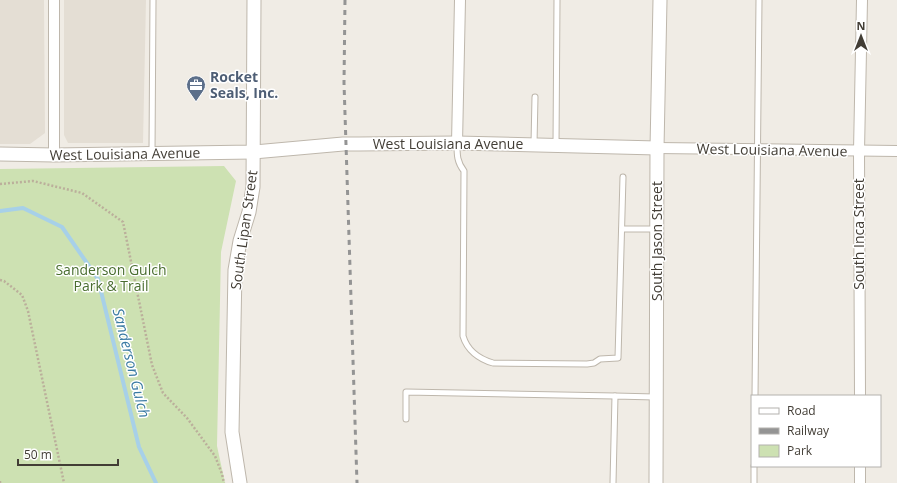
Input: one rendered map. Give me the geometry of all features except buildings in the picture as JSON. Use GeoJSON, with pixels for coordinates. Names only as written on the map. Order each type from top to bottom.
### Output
{"type":"FeatureCollection","features":[{"type":"Feature","properties":{"kind":"street"},"geometry":{"type":"LineString","coordinates":[[54,0],[54,155]]}},
{"type":"Feature","properties":{"kind":"street","name":"South Lipan Street"},"geometry":{"type":"LineString","coordinates":[[240,483],[232,432],[235,270],[240,241],[253,187],[254,0]]}},
{"type":"Feature","properties":{"kind":"street"},"geometry":{"type":"LineString","coordinates":[[457,143],[460,0]]}},
{"type":"Feature","properties":{"kind":"street","name":"South Jason Street"},"geometry":{"type":"LineString","coordinates":[[656,483],[657,148],[660,0]]}},
{"type":"Feature","properties":{"kind":"street","name":"South Inca Street"},"geometry":{"type":"LineString","coordinates":[[860,395],[859,151],[862,0]]}},
{"type":"Feature","properties":{"kind":"street","name":"West Louisiana Avenue"},"geometry":{"type":"LineString","coordinates":[[0,154],[54,155],[253,152],[343,144],[457,143],[758,150],[897,151]]}},
{"type":"Feature","properties":{"kind":"street"},"geometry":{"type":"LineString","coordinates":[[860,467],[860,483]]}},
{"type":"Feature","properties":{"kind":"lane"},"geometry":{"type":"LineString","coordinates":[[152,153],[153,0]]}},
{"type":"Feature","properties":{"kind":"lane"},"geometry":{"type":"LineString","coordinates":[[556,146],[557,0]]}},
{"type":"Feature","properties":{"kind":"lane"},"geometry":{"type":"LineString","coordinates":[[755,395],[759,0]]}},
{"type":"Feature","properties":{"kind":"lane"},"geometry":{"type":"LineString","coordinates":[[534,145],[535,97]]}},
{"type":"Feature","properties":{"kind":"lane"},"geometry":{"type":"LineString","coordinates":[[457,143],[458,162],[464,171],[463,336],[468,348],[484,360],[493,363],[587,364],[594,363],[600,359],[618,358],[623,177]]}},
{"type":"Feature","properties":{"kind":"lane"},"geometry":{"type":"LineString","coordinates":[[622,229],[657,229]]}},
{"type":"Feature","properties":{"kind":"lane"},"geometry":{"type":"LineString","coordinates":[[406,419],[406,392],[656,397]]}},
{"type":"Feature","properties":{"kind":"lane"},"geometry":{"type":"LineString","coordinates":[[612,483],[615,396]]}},
{"type":"Feature","properties":{"kind":"lane"},"geometry":{"type":"LineString","coordinates":[[754,467],[754,483]]}},
{"type":"Feature","properties":{"kind":"path"},"geometry":{"type":"LineString","coordinates":[[0,184],[33,181],[82,193],[123,222],[152,365],[163,393],[187,418],[215,456],[224,483]]}},
{"type":"Feature","properties":{"kind":"path"},"geometry":{"type":"LineString","coordinates":[[0,280],[4,281],[22,295],[28,311],[64,483]]}},
{"type":"Feature","properties":{"kind":"shaded area"},"geometry":{"type":"Polygon","coordinates":[[[0,0],[44,0],[45,133],[30,144],[0,144],[0,0]]]}},
{"type":"Feature","properties":{"kind":"shaded area"},"geometry":{"type":"Polygon","coordinates":[[[64,0],[146,0],[143,143],[68,143],[64,135],[64,0]]]}},
{"type":"Feature","properties":{"kind":"green space","name":"Sanderson Gulch Park & Trail"},"geometry":{"type":"Polygon","coordinates":[[[224,166],[236,181],[221,252],[217,446],[225,483],[0,483],[0,169],[224,166]]]}},
{"type":"Feature","properties":{"kind":"waterway","name":"Sanderson Gulch"},"geometry":{"type":"LineString","coordinates":[[0,211],[23,208],[62,227],[98,279],[139,447],[156,483]]}},
{"type":"Feature","properties":{"kind":"railway"},"geometry":{"type":"LineString","coordinates":[[345,0],[344,83],[357,483]]}},
{"type":"Feature","properties":{"kind":"place","name":"Rocket Seals, Inc."},"geometry":{"type":"Point","coordinates":[196,102]}}]}
